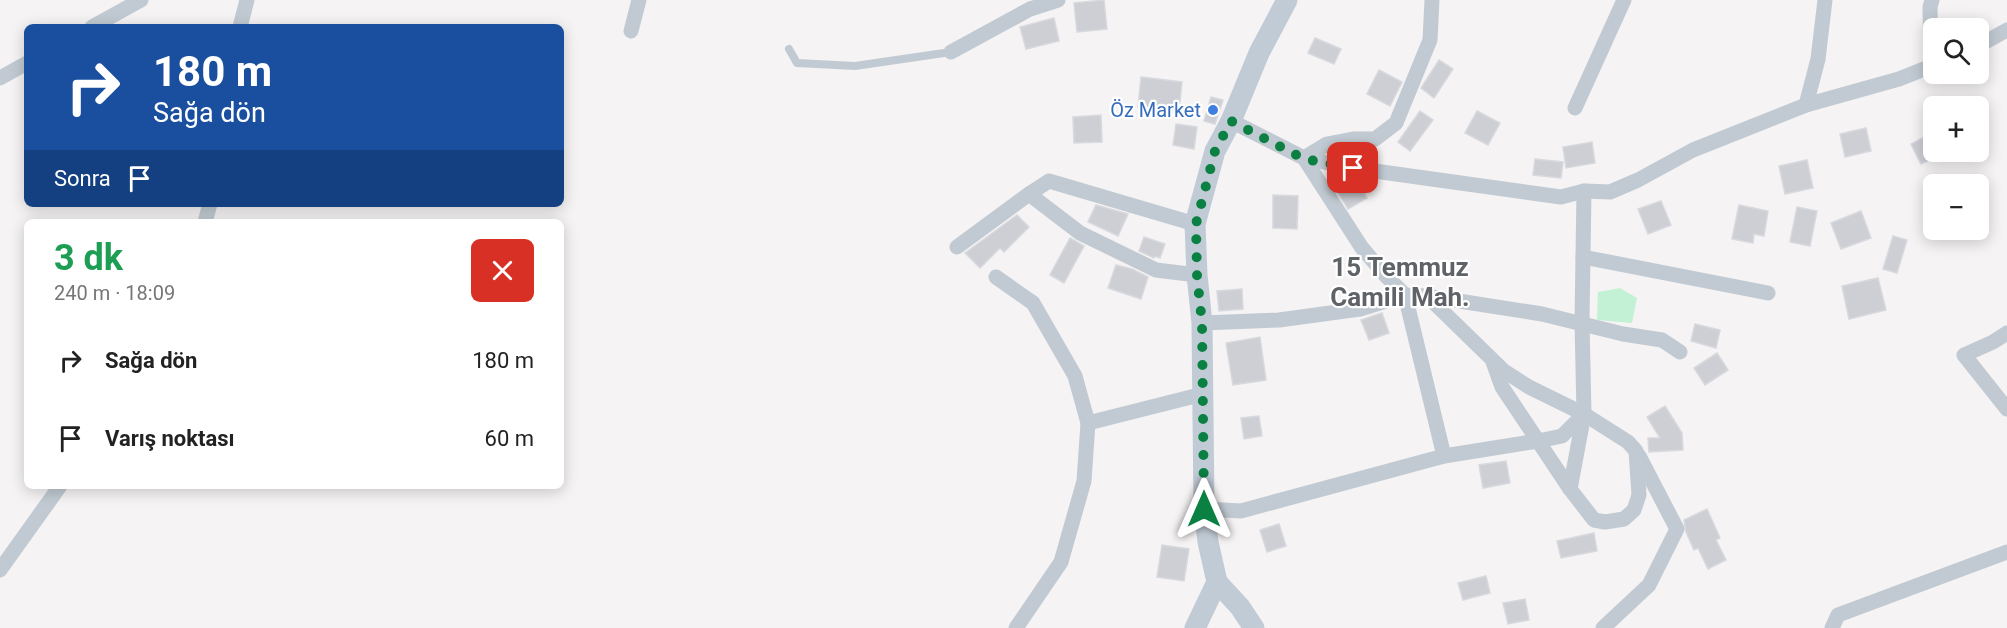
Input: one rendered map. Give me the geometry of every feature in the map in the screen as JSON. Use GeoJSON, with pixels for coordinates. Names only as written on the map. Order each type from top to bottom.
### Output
{"type":"FeatureCollection","features":[{"type":"Feature","properties":{"kind":"street"},"geometry":{"type":"LineString","coordinates":[[97,24],[141,0]]}},
{"type":"Feature","properties":{"kind":"street"},"geometry":{"type":"LineString","coordinates":[[241,24],[247,0]]}},
{"type":"Feature","properties":{"kind":"street"},"geometry":{"type":"LineString","coordinates":[[631,31],[639,0]]}},
{"type":"Feature","properties":{"kind":"street"},"geometry":{"type":"LineString","coordinates":[[951,52],[1030,9],[1058,0]]}},
{"type":"Feature","properties":{"kind":"street"},"geometry":{"type":"LineString","coordinates":[[1254,628],[1240,607],[1217,582],[1204,509],[1202,323],[1197,275],[1196,224],[1215,151],[1231,121],[1259,53],[1287,0]]}},
{"type":"Feature","properties":{"kind":"street"},"geometry":{"type":"LineString","coordinates":[[1304,159],[1327,144],[1353,138],[1375,139],[1396,123],[1430,40],[1432,0]]}},
{"type":"Feature","properties":{"kind":"street"},"geometry":{"type":"LineString","coordinates":[[1575,108],[1624,0]]}},
{"type":"Feature","properties":{"kind":"street"},"geometry":{"type":"LineString","coordinates":[[1806,105],[1818,59],[1825,0]]}},
{"type":"Feature","properties":{"kind":"street"},"geometry":{"type":"LineString","coordinates":[[1932,0],[1932,18]]}},
{"type":"Feature","properties":{"kind":"street"},"geometry":{"type":"LineString","coordinates":[[0,78],[24,65]]}},
{"type":"Feature","properties":{"kind":"street"},"geometry":{"type":"LineString","coordinates":[[1231,121],[1304,159],[1353,168],[1561,196],[1584,191],[1610,192],[1638,180],[1693,150],[1806,105],[1899,79],[1923,70]]}},
{"type":"Feature","properties":{"kind":"street"},"geometry":{"type":"LineString","coordinates":[[1304,159],[1362,248],[1405,295],[1444,456]]}},
{"type":"Feature","properties":{"kind":"street"},"geometry":{"type":"LineString","coordinates":[[957,247],[1049,182],[1196,224]]}},
{"type":"Feature","properties":{"kind":"street"},"geometry":{"type":"LineString","coordinates":[[1570,489],[1584,414],[1582,322],[1584,191]]}},
{"type":"Feature","properties":{"kind":"street"},"geometry":{"type":"LineString","coordinates":[[1029,194],[1080,232],[1156,270],[1197,275]]}},
{"type":"Feature","properties":{"kind":"street"},"geometry":{"type":"LineString","coordinates":[[1583,257],[1768,293]]}},
{"type":"Feature","properties":{"kind":"street"},"geometry":{"type":"LineString","coordinates":[[996,277],[1033,303],[1075,376],[1088,423],[1084,481],[1061,562],[1016,628]]}},
{"type":"Feature","properties":{"kind":"street"},"geometry":{"type":"LineString","coordinates":[[1202,323],[1279,320],[1349,310],[1405,295],[1530,312],[1582,322],[1623,334],[1662,340],[1680,352]]}},
{"type":"Feature","properties":{"kind":"street"},"geometry":{"type":"LineString","coordinates":[[1427,297],[1504,371],[1529,387],[1584,414],[1628,442],[1636,451],[1677,529],[1649,585],[1603,628]]}},
{"type":"Feature","properties":{"kind":"street"},"geometry":{"type":"LineString","coordinates":[[2007,333],[1964,355],[2007,409]]}},
{"type":"Feature","properties":{"kind":"street"},"geometry":{"type":"LineString","coordinates":[[1493,362],[1502,387],[1570,489],[1594,520],[1605,522],[1624,519],[1634,510],[1639,495],[1636,451]]}},
{"type":"Feature","properties":{"kind":"street"},"geometry":{"type":"LineString","coordinates":[[1088,423],[1203,394]]}},
{"type":"Feature","properties":{"kind":"street"},"geometry":{"type":"LineString","coordinates":[[1204,509],[1241,511],[1444,456],[1562,436],[1584,414]]}},
{"type":"Feature","properties":{"kind":"street"},"geometry":{"type":"LineString","coordinates":[[0,570],[58,489]]}},
{"type":"Feature","properties":{"kind":"street"},"geometry":{"type":"LineString","coordinates":[[1832,628],[1838,615],[2007,552]]}},
{"type":"Feature","properties":{"kind":"street"},"geometry":{"type":"LineString","coordinates":[[1195,628],[1217,582]]}},
{"type":"Feature","properties":{"kind":"lane"},"geometry":{"type":"LineString","coordinates":[[789,50],[797,63],[845,66],[951,52]]}},
{"type":"Feature","properties":{"kind":"green space"},"geometry":{"type":"Polygon","coordinates":[[[1620,288],[1637,298],[1632,323],[1597,320],[1598,292],[1620,288]]]}},
{"type":"Feature","properties":{"kind":"building"},"geometry":{"type":"Polygon","coordinates":[[[1104,0],[1107,29],[1077,32],[1074,3],[1104,0]]]}},
{"type":"Feature","properties":{"kind":"building"},"geometry":{"type":"Polygon","coordinates":[[[1054,18],[1059,41],[1026,49],[1020,27],[1054,18]]]}},
{"type":"Feature","properties":{"kind":"building"},"geometry":{"type":"Polygon","coordinates":[[[1315,38],[1341,49],[1334,64],[1308,53],[1315,38]]]}},
{"type":"Feature","properties":{"kind":"building"},"geometry":{"type":"Polygon","coordinates":[[[1439,60],[1453,69],[1434,98],[1421,88],[1439,60]]]}},
{"type":"Feature","properties":{"kind":"building"},"geometry":{"type":"Polygon","coordinates":[[[1379,70],[1402,82],[1390,106],[1367,94],[1379,70]]]}},
{"type":"Feature","properties":{"kind":"building"},"geometry":{"type":"Polygon","coordinates":[[[1141,77],[1182,82],[1179,111],[1138,107],[1141,77]]]}},
{"type":"Feature","properties":{"kind":"building","name":"Öz Market"},"geometry":{"type":"Polygon","coordinates":[[[1211,97],[1223,100],[1215,124],[1204,121],[1211,97]]]}},
{"type":"Feature","properties":{"kind":"building"},"geometry":{"type":"Polygon","coordinates":[[[1420,111],[1433,120],[1410,151],[1398,142],[1420,111]]]}},
{"type":"Feature","properties":{"kind":"building"},"geometry":{"type":"Polygon","coordinates":[[[1477,111],[1500,123],[1488,145],[1465,133],[1477,111]]]}},
{"type":"Feature","properties":{"kind":"building"},"geometry":{"type":"Polygon","coordinates":[[[1101,115],[1102,142],[1074,143],[1073,117],[1101,115]]]}},
{"type":"Feature","properties":{"kind":"building"},"geometry":{"type":"Polygon","coordinates":[[[1176,124],[1197,127],[1194,149],[1173,145],[1176,124]]]}},
{"type":"Feature","properties":{"kind":"building"},"geometry":{"type":"Polygon","coordinates":[[[1866,128],[1871,151],[1845,157],[1840,134],[1866,128]]]}},
{"type":"Feature","properties":{"kind":"building"},"geometry":{"type":"Polygon","coordinates":[[[1923,138],[1923,162],[1925,162],[1921,164],[1911,144],[1923,138]]]}},
{"type":"Feature","properties":{"kind":"building"},"geometry":{"type":"Polygon","coordinates":[[[1592,142],[1595,163],[1566,168],[1563,147],[1592,142]]]}},
{"type":"Feature","properties":{"kind":"building"},"geometry":{"type":"Polygon","coordinates":[[[1535,159],[1563,162],[1561,178],[1533,175],[1535,159]]]}},
{"type":"Feature","properties":{"kind":"building"},"geometry":{"type":"Polygon","coordinates":[[[1807,160],[1813,188],[1785,194],[1779,166],[1807,160]]]}},
{"type":"Feature","properties":{"kind":"building"},"geometry":{"type":"Polygon","coordinates":[[[1355,178],[1367,198],[1348,209],[1335,188],[1355,178]]]}},
{"type":"Feature","properties":{"kind":"building"},"geometry":{"type":"Polygon","coordinates":[[[1273,195],[1298,196],[1297,229],[1273,228],[1273,195]]]}},
{"type":"Feature","properties":{"kind":"building"},"geometry":{"type":"Polygon","coordinates":[[[1661,201],[1671,225],[1648,234],[1638,209],[1661,201]]]}},
{"type":"Feature","properties":{"kind":"building"},"geometry":{"type":"Polygon","coordinates":[[[1096,205],[1128,214],[1118,236],[1088,222],[1096,205]]]}},
{"type":"Feature","properties":{"kind":"building"},"geometry":{"type":"Polygon","coordinates":[[[1739,205],[1768,211],[1764,236],[1754,234],[1753,243],[1732,239],[1739,205]]]}},
{"type":"Feature","properties":{"kind":"building"},"geometry":{"type":"Polygon","coordinates":[[[1797,207],[1817,211],[1810,246],[1790,242],[1797,207]]]}},
{"type":"Feature","properties":{"kind":"building"},"geometry":{"type":"Polygon","coordinates":[[[1861,211],[1871,238],[1841,249],[1831,223],[1861,211]]]}},
{"type":"Feature","properties":{"kind":"building"},"geometry":{"type":"Polygon","coordinates":[[[1017,215],[1029,227],[1004,252],[1000,248],[980,268],[965,253],[1017,215]]]}},
{"type":"Feature","properties":{"kind":"building"},"geometry":{"type":"Polygon","coordinates":[[[1893,236],[1907,240],[1897,273],[1883,269],[1893,236]]]}},
{"type":"Feature","properties":{"kind":"building"},"geometry":{"type":"Polygon","coordinates":[[[1144,237],[1165,244],[1160,258],[1155,256],[1154,258],[1139,251],[1144,237]]]}},
{"type":"Feature","properties":{"kind":"building"},"geometry":{"type":"Polygon","coordinates":[[[1070,238],[1084,246],[1064,283],[1050,275],[1070,238]]]}},
{"type":"Feature","properties":{"kind":"building"},"geometry":{"type":"Polygon","coordinates":[[[1116,265],[1132,269],[1148,277],[1141,299],[1108,288],[1116,265]]]}},
{"type":"Feature","properties":{"kind":"building"},"geometry":{"type":"Polygon","coordinates":[[[1878,278],[1886,310],[1849,319],[1842,286],[1878,278]]]}},
{"type":"Feature","properties":{"kind":"building"},"geometry":{"type":"Polygon","coordinates":[[[1242,289],[1243,309],[1219,311],[1217,291],[1242,289]]]}},
{"type":"Feature","properties":{"kind":"building"},"geometry":{"type":"Polygon","coordinates":[[[1382,313],[1389,333],[1369,340],[1361,320],[1382,313]]]}},
{"type":"Feature","properties":{"kind":"building"},"geometry":{"type":"Polygon","coordinates":[[[1695,324],[1720,330],[1716,348],[1691,341],[1695,324]]]}},
{"type":"Feature","properties":{"kind":"building"},"geometry":{"type":"Polygon","coordinates":[[[1260,337],[1266,380],[1233,385],[1226,343],[1260,337]]]}},
{"type":"Feature","properties":{"kind":"building"},"geometry":{"type":"Polygon","coordinates":[[[1717,353],[1728,370],[1705,385],[1694,368],[1717,353]]]}},
{"type":"Feature","properties":{"kind":"building"},"geometry":{"type":"Polygon","coordinates":[[[1665,406],[1682,433],[1683,450],[1649,452],[1648,438],[1660,438],[1647,417],[1665,406]]]}},
{"type":"Feature","properties":{"kind":"building"},"geometry":{"type":"Polygon","coordinates":[[[1259,416],[1262,436],[1244,439],[1241,418],[1259,416]]]}},
{"type":"Feature","properties":{"kind":"building"},"geometry":{"type":"Polygon","coordinates":[[[1506,461],[1510,483],[1483,488],[1479,465],[1506,461]]]}},
{"type":"Feature","properties":{"kind":"building"},"geometry":{"type":"Polygon","coordinates":[[[1707,509],[1720,538],[1716,540],[1726,560],[1708,569],[1698,548],[1694,550],[1686,532],[1684,520],[1707,509]]]}},
{"type":"Feature","properties":{"kind":"building"},"geometry":{"type":"Polygon","coordinates":[[[1279,524],[1286,546],[1267,552],[1260,530],[1279,524]]]}},
{"type":"Feature","properties":{"kind":"building"},"geometry":{"type":"Polygon","coordinates":[[[1594,533],[1597,551],[1561,558],[1557,541],[1594,533]]]}},
{"type":"Feature","properties":{"kind":"building"},"geometry":{"type":"Polygon","coordinates":[[[1162,545],[1189,549],[1184,581],[1157,577],[1162,545]]]}},
{"type":"Feature","properties":{"kind":"building"},"geometry":{"type":"Polygon","coordinates":[[[1486,576],[1490,593],[1463,600],[1458,583],[1486,576]]]}},
{"type":"Feature","properties":{"kind":"building"},"geometry":{"type":"Polygon","coordinates":[[[1525,599],[1529,620],[1508,624],[1503,603],[1525,599]]]}},
{"type":"Feature","properties":{"kind":"place","name":"Öz Market"},"geometry":{"type":"Point","coordinates":[1213,110]}},
{"type":"Feature","properties":{"kind":"district","name":"15 Temmuz Camili Mah."},"geometry":{"type":"Point","coordinates":[1400,282]}},
{"type":"Feature","properties":{"kind":"route"},"geometry":{"type":"LineString","coordinates":[[1204,509],[1202,323],[1197,275],[1196,224],[1215,151],[1231,121],[1304,159],[1353,168]]}}]}
